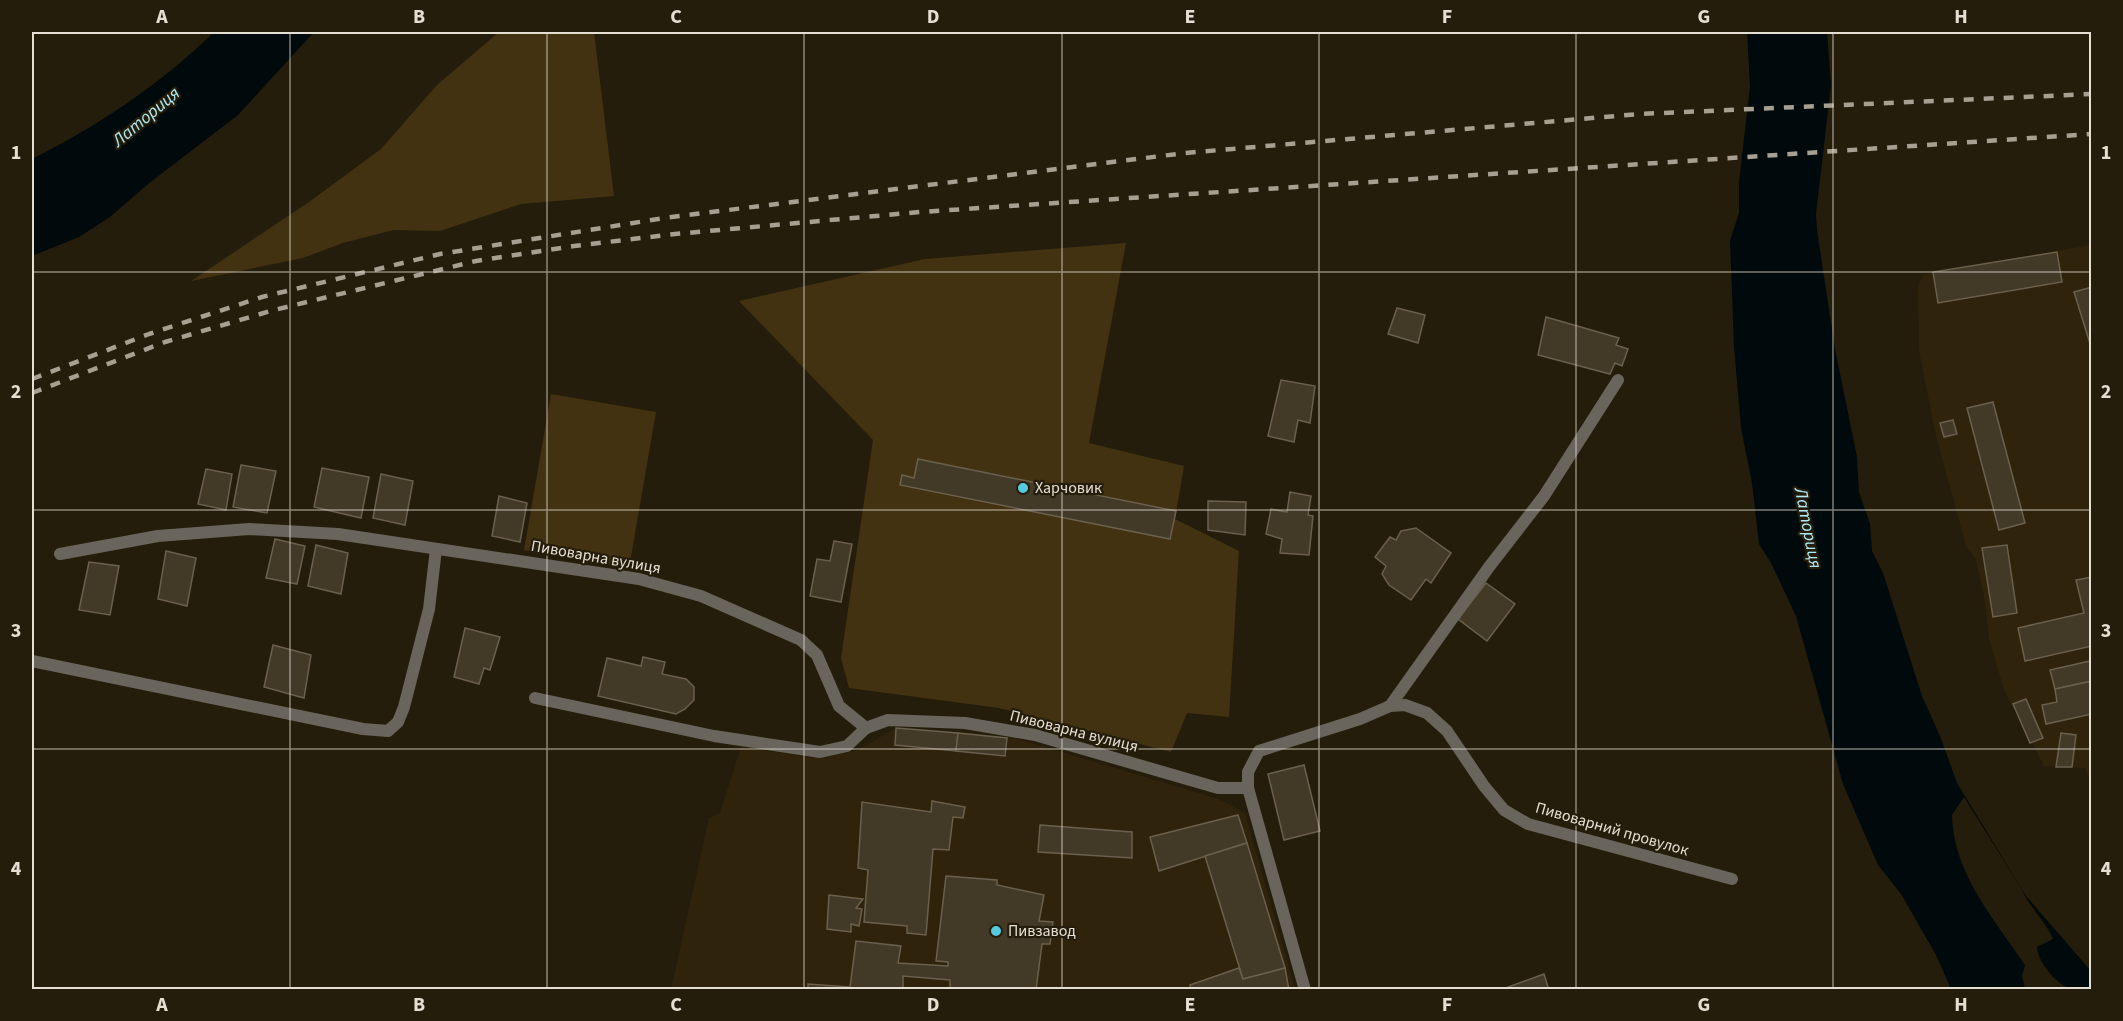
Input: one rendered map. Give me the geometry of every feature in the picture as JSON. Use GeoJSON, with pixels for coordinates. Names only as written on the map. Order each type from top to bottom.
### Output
{"type":"FeatureCollection","features":[{"type":"Feature","properties":{"kind":"street"},"geometry":{"type":"LineString","coordinates":[[1305,990],[1248,788],[1248,772],[1259,751],[1360,719],[1390,706],[1544,496],[1618,380]]}},
{"type":"Feature","properties":{"kind":"street","name":"Пивоварна вулиця"},"geometry":{"type":"LineString","coordinates":[[60,554],[158,536],[249,529],[338,534],[639,579],[701,596],[801,640],[817,655],[839,706],[866,728],[888,720],[965,723],[1035,735],[1218,788],[1248,788]]}},
{"type":"Feature","properties":{"kind":"street"},"geometry":{"type":"LineString","coordinates":[[32,661],[363,729],[388,731],[398,722],[404,707],[429,609],[436,549]]}},
{"type":"Feature","properties":{"kind":"street"},"geometry":{"type":"LineString","coordinates":[[535,698],[714,736],[820,752],[847,746],[866,728]]}},
{"type":"Feature","properties":{"kind":"street","name":"Пивоварний провулок"},"geometry":{"type":"LineString","coordinates":[[1390,706],[1405,705],[1427,713],[1447,731],[1484,786],[1504,810],[1528,824],[1732,879]]}},
{"type":"Feature","properties":{"kind":"shaded area"},"geometry":{"type":"Polygon","coordinates":[[[499,32],[594,32],[614,196],[521,204],[440,231],[393,230],[343,243],[303,258],[191,281],[309,202],[381,149],[437,85],[499,32]]]}},
{"type":"Feature","properties":{"kind":"shaded area","name":"Харчовик"},"geometry":{"type":"Polygon","coordinates":[[[1126,243],[1089,443],[1184,466],[1175,519],[1239,551],[1229,717],[1187,713],[1171,752],[999,708],[849,688],[841,658],[873,440],[739,301],[925,259],[1126,243]]]}},
{"type":"Feature","properties":{"kind":"shaded area"},"geometry":{"type":"Polygon","coordinates":[[[2091,245],[2091,783],[2085,768],[2044,766],[2004,690],[1989,638],[1984,596],[1976,559],[1966,546],[1936,436],[1919,351],[1918,286],[1923,275],[1933,272],[2091,245]]]}},
{"type":"Feature","properties":{"kind":"shaded area"},"geometry":{"type":"Polygon","coordinates":[[[551,394],[656,412],[629,568],[524,550],[551,394]]]}},
{"type":"Feature","properties":{"kind":"shaded area"},"geometry":{"type":"Polygon","coordinates":[[[896,728],[1018,739],[1219,799],[1245,813],[1295,989],[671,990],[709,818],[720,813],[741,747],[813,758],[856,751],[896,728]]]}},
{"type":"Feature","properties":{"kind":"water","name":"Латориця"},"geometry":{"type":"Polygon","coordinates":[[[214,32],[314,32],[238,115],[148,184],[110,217],[79,237],[32,256],[32,159],[81,133],[128,103],[194,51],[214,32]]]}},
{"type":"Feature","properties":{"kind":"water","name":"Латориця"},"geometry":{"type":"Polygon","coordinates":[[[1747,32],[1827,32],[1831,85],[1816,214],[1817,230],[1835,349],[1857,457],[1859,492],[1870,524],[1872,551],[1883,573],[1922,696],[1957,783],[2026,896],[2091,971],[2091,989],[2068,988],[2052,976],[2040,959],[2037,947],[2053,939],[2028,901],[1964,797],[1952,815],[1959,856],[1977,894],[2025,965],[2022,976],[2025,989],[1951,989],[1936,955],[1901,894],[1878,865],[1843,784],[1796,616],[1771,563],[1759,544],[1752,483],[1741,428],[1734,346],[1730,240],[1739,213],[1739,182],[1750,87],[1747,32]]]}},
{"type":"Feature","properties":{"kind":"building"},"geometry":{"type":"Polygon","coordinates":[[[2057,252],[2062,282],[1938,303],[1933,272],[2057,252]]]}},
{"type":"Feature","properties":{"kind":"building"},"geometry":{"type":"Polygon","coordinates":[[[2092,287],[2092,350],[2074,292],[2092,287]]]}},
{"type":"Feature","properties":{"kind":"building"},"geometry":{"type":"Polygon","coordinates":[[[1397,308],[1425,315],[1418,343],[1388,334],[1397,308]]]}},
{"type":"Feature","properties":{"kind":"building"},"geometry":{"type":"Polygon","coordinates":[[[1546,317],[1619,338],[1616,345],[1628,349],[1622,366],[1615,363],[1610,374],[1538,355],[1546,317]]]}},
{"type":"Feature","properties":{"kind":"building"},"geometry":{"type":"Polygon","coordinates":[[[1281,380],[1315,386],[1310,423],[1298,420],[1294,442],[1268,436],[1281,380]]]}},
{"type":"Feature","properties":{"kind":"building"},"geometry":{"type":"Polygon","coordinates":[[[1993,402],[2025,523],[1999,530],[1967,408],[1993,402]]]}},
{"type":"Feature","properties":{"kind":"building"},"geometry":{"type":"Polygon","coordinates":[[[1953,420],[1957,434],[1944,437],[1940,423],[1953,420]]]}},
{"type":"Feature","properties":{"kind":"building"},"geometry":{"type":"Polygon","coordinates":[[[918,459],[1176,511],[1170,539],[900,485],[902,475],[914,478],[918,459]]]}},
{"type":"Feature","properties":{"kind":"building"},"geometry":{"type":"Polygon","coordinates":[[[241,465],[276,471],[267,513],[233,507],[241,465]]]}},
{"type":"Feature","properties":{"kind":"building"},"geometry":{"type":"Polygon","coordinates":[[[322,468],[369,477],[361,518],[314,507],[322,468]]]}},
{"type":"Feature","properties":{"kind":"building"},"geometry":{"type":"Polygon","coordinates":[[[206,469],[232,474],[226,510],[198,504],[206,469]]]}},
{"type":"Feature","properties":{"kind":"building"},"geometry":{"type":"Polygon","coordinates":[[[381,474],[413,481],[405,525],[373,518],[381,474]]]}},
{"type":"Feature","properties":{"kind":"building"},"geometry":{"type":"Polygon","coordinates":[[[1290,492],[1311,496],[1308,515],[1313,516],[1309,555],[1280,553],[1282,539],[1266,534],[1271,509],[1287,512],[1290,492]]]}},
{"type":"Feature","properties":{"kind":"building"},"geometry":{"type":"Polygon","coordinates":[[[499,496],[527,503],[520,542],[492,536],[499,496]]]}},
{"type":"Feature","properties":{"kind":"building"},"geometry":{"type":"Polygon","coordinates":[[[1208,501],[1246,502],[1245,535],[1208,530],[1208,501]]]}},
{"type":"Feature","properties":{"kind":"building"},"geometry":{"type":"Polygon","coordinates":[[[1416,528],[1451,553],[1431,583],[1426,579],[1411,600],[1389,585],[1382,574],[1386,566],[1375,557],[1390,537],[1396,540],[1401,531],[1416,528]]]}},
{"type":"Feature","properties":{"kind":"building"},"geometry":{"type":"Polygon","coordinates":[[[275,539],[305,546],[297,584],[266,578],[275,539]]]}},
{"type":"Feature","properties":{"kind":"building"},"geometry":{"type":"Polygon","coordinates":[[[834,541],[852,544],[841,602],[810,596],[817,559],[830,561],[834,541]]]}},
{"type":"Feature","properties":{"kind":"building"},"geometry":{"type":"Polygon","coordinates":[[[316,545],[348,553],[341,594],[308,586],[316,545]]]}},
{"type":"Feature","properties":{"kind":"building"},"geometry":{"type":"Polygon","coordinates":[[[2007,545],[2017,613],[1993,617],[1982,548],[2007,545]]]}},
{"type":"Feature","properties":{"kind":"building"},"geometry":{"type":"Polygon","coordinates":[[[166,551],[196,558],[187,606],[158,599],[166,551]]]}},
{"type":"Feature","properties":{"kind":"building"},"geometry":{"type":"Polygon","coordinates":[[[89,562],[119,566],[110,615],[79,610],[89,562]]]}},
{"type":"Feature","properties":{"kind":"building"},"geometry":{"type":"Polygon","coordinates":[[[2092,577],[2092,646],[2025,661],[2018,628],[2084,613],[2076,580],[2092,577]]]}},
{"type":"Feature","properties":{"kind":"building"},"geometry":{"type":"Polygon","coordinates":[[[1486,583],[1515,604],[1487,641],[1458,619],[1486,583]]]}},
{"type":"Feature","properties":{"kind":"building"},"geometry":{"type":"Polygon","coordinates":[[[465,628],[500,637],[490,670],[484,668],[479,684],[454,677],[465,628]]]}},
{"type":"Feature","properties":{"kind":"building"},"geometry":{"type":"Polygon","coordinates":[[[273,645],[311,655],[304,698],[264,687],[273,645]]]}},
{"type":"Feature","properties":{"kind":"building"},"geometry":{"type":"Polygon","coordinates":[[[643,657],[665,662],[662,674],[686,679],[694,687],[694,700],[685,709],[676,714],[598,696],[607,658],[641,666],[643,657]]]}},
{"type":"Feature","properties":{"kind":"building"},"geometry":{"type":"Polygon","coordinates":[[[2090,661],[2092,681],[2055,689],[2050,670],[2090,661]]]}},
{"type":"Feature","properties":{"kind":"building"},"geometry":{"type":"Polygon","coordinates":[[[2092,681],[2092,714],[2046,724],[2042,705],[2057,702],[2055,689],[2092,681]]]}},
{"type":"Feature","properties":{"kind":"building"},"geometry":{"type":"Polygon","coordinates":[[[2026,699],[2043,738],[2030,743],[2013,704],[2026,699]]]}},
{"type":"Feature","properties":{"kind":"building"},"geometry":{"type":"Polygon","coordinates":[[[896,728],[958,733],[956,751],[895,745],[896,728]]]}},
{"type":"Feature","properties":{"kind":"building"},"geometry":{"type":"Polygon","coordinates":[[[958,733],[1007,738],[1005,756],[956,751],[958,733]]]}},
{"type":"Feature","properties":{"kind":"building"},"geometry":{"type":"Polygon","coordinates":[[[2061,733],[2076,735],[2072,767],[2056,767],[2061,733]]]}},
{"type":"Feature","properties":{"kind":"building"},"geometry":{"type":"Polygon","coordinates":[[[1304,765],[1320,831],[1284,840],[1268,774],[1304,765]]]}},
{"type":"Feature","properties":{"kind":"building"},"geometry":{"type":"Polygon","coordinates":[[[932,801],[965,807],[963,818],[953,817],[949,850],[933,849],[926,935],[907,933],[907,926],[864,922],[868,870],[858,868],[862,802],[931,812],[932,801]]]}},
{"type":"Feature","properties":{"kind":"building"},"geometry":{"type":"Polygon","coordinates":[[[1238,815],[1247,843],[1159,871],[1150,837],[1238,815]]]}},
{"type":"Feature","properties":{"kind":"building"},"geometry":{"type":"Polygon","coordinates":[[[1040,825],[1132,832],[1132,858],[1038,852],[1040,825]]]}},
{"type":"Feature","properties":{"kind":"building"},"geometry":{"type":"Polygon","coordinates":[[[1247,843],[1285,968],[1243,979],[1205,856],[1247,843]]]}},
{"type":"Feature","properties":{"kind":"building","name":"Пивзавод"},"geometry":{"type":"Polygon","coordinates":[[[946,876],[997,880],[997,885],[1044,895],[1039,921],[1053,922],[1050,944],[1042,944],[1036,990],[950,990],[950,980],[903,976],[903,990],[808,990],[808,984],[850,987],[856,941],[901,946],[898,963],[948,966],[948,962],[936,961],[946,876]]]}},
{"type":"Feature","properties":{"kind":"building"},"geometry":{"type":"Polygon","coordinates":[[[829,895],[863,899],[856,908],[862,909],[859,926],[851,924],[851,932],[827,929],[829,895]]]}},
{"type":"Feature","properties":{"kind":"building"},"geometry":{"type":"Polygon","coordinates":[[[1239,968],[1243,979],[1285,968],[1289,990],[1191,990],[1190,985],[1239,968]]]}},
{"type":"Feature","properties":{"kind":"building"},"geometry":{"type":"Polygon","coordinates":[[[1544,974],[1549,990],[1500,990],[1544,974]]]}},
{"type":"Feature","properties":{"kind":"railway"},"geometry":{"type":"LineString","coordinates":[[32,379],[149,334],[262,297],[440,254],[664,218],[1185,153],[1639,114],[2092,94]]}},
{"type":"Feature","properties":{"kind":"railway"},"geometry":{"type":"LineString","coordinates":[[32,393],[165,342],[274,310],[476,261],[574,246],[675,234],[920,212],[2092,134]]}},
{"type":"Feature","properties":{"kind":"place","name":"Харчовик"},"geometry":{"type":"Point","coordinates":[1023,488]}},
{"type":"Feature","properties":{"kind":"place","name":"Пивзавод"},"geometry":{"type":"Point","coordinates":[996,931]}}]}
